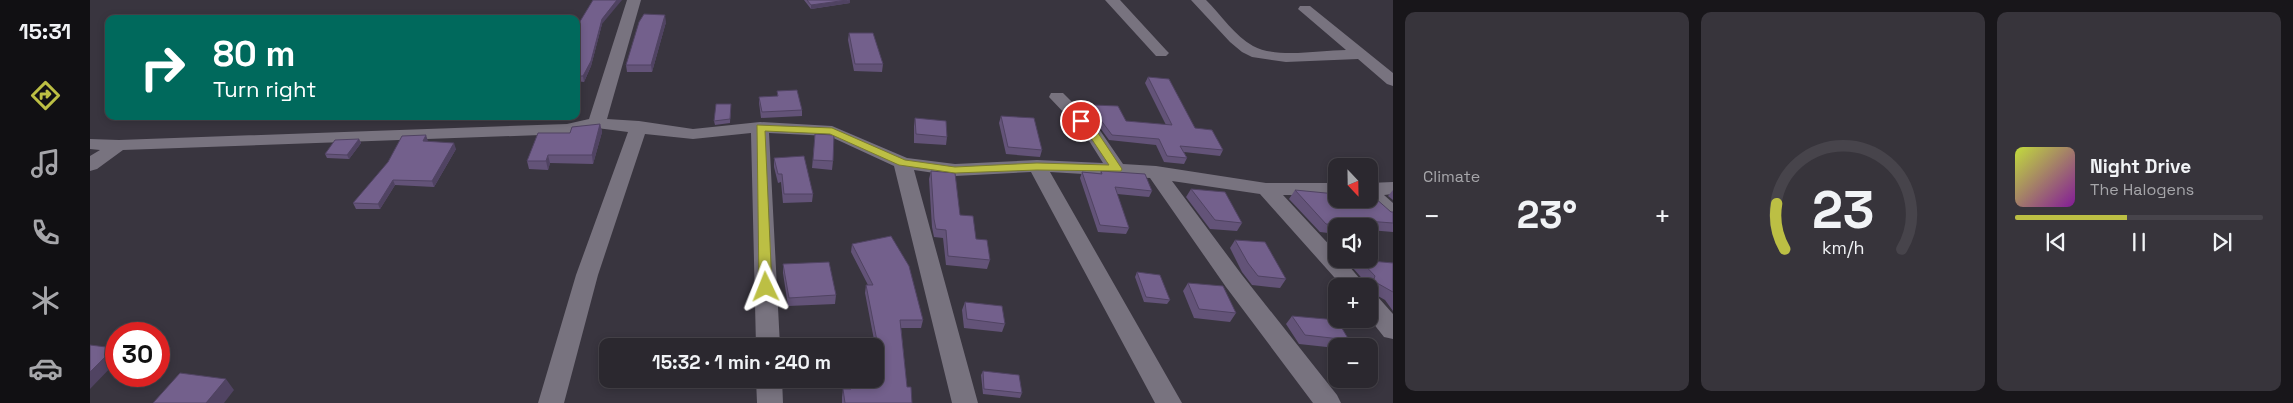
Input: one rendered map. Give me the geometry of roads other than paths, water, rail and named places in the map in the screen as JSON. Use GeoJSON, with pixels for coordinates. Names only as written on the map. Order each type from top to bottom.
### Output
{"type":"FeatureCollection","features":[{"type":"Feature","properties":{"kind":"street"},"geometry":{"type":"LineString","coordinates":[[597,123],[634,0]]}},
{"type":"Feature","properties":{"kind":"street"},"geometry":{"type":"LineString","coordinates":[[1112,0],[1161,53]]}},
{"type":"Feature","properties":{"kind":"street"},"geometry":{"type":"LineString","coordinates":[[1198,0],[1241,44],[1260,54],[1362,55]]}},
{"type":"Feature","properties":{"kind":"street"},"geometry":{"type":"LineString","coordinates":[[1305,9],[1393,81]]}},
{"type":"Feature","properties":{"kind":"street"},"geometry":{"type":"LineString","coordinates":[[1056,97],[1093,133],[1117,169]]}},
{"type":"Feature","properties":{"kind":"street"},"geometry":{"type":"LineString","coordinates":[[90,144],[119,145],[567,129],[597,123],[639,126],[693,134],[760,127],[832,131],[903,163],[955,170],[1037,166],[1117,169],[1156,172],[1266,189],[1328,189]]}},
{"type":"Feature","properties":{"kind":"street"},"geometry":{"type":"LineString","coordinates":[[551,403],[587,275],[639,126]]}},
{"type":"Feature","properties":{"kind":"street"},"geometry":{"type":"LineString","coordinates":[[760,127],[768,338]]}},
{"type":"Feature","properties":{"kind":"street"},"geometry":{"type":"LineString","coordinates":[[90,165],[119,145]]}},
{"type":"Feature","properties":{"kind":"street"},"geometry":{"type":"LineString","coordinates":[[903,163],[965,403]]}},
{"type":"Feature","properties":{"kind":"street"},"geometry":{"type":"LineString","coordinates":[[1037,166],[1169,403]]}},
{"type":"Feature","properties":{"kind":"street"},"geometry":{"type":"LineString","coordinates":[[1156,172],[1234,281],[1328,403]]}},
{"type":"Feature","properties":{"kind":"street"},"geometry":{"type":"LineString","coordinates":[[1378,189],[1393,188]]}},
{"type":"Feature","properties":{"kind":"street"},"geometry":{"type":"LineString","coordinates":[[1266,189],[1348,278]]}},
{"type":"Feature","properties":{"kind":"street"},"geometry":{"type":"LineString","coordinates":[[1378,199],[1393,214]]}},
{"type":"Feature","properties":{"kind":"street"},"geometry":{"type":"LineString","coordinates":[[1378,312],[1393,330]]}},
{"type":"Feature","properties":{"kind":"street"},"geometry":{"type":"LineString","coordinates":[[769,388],[770,403]]}}]}
